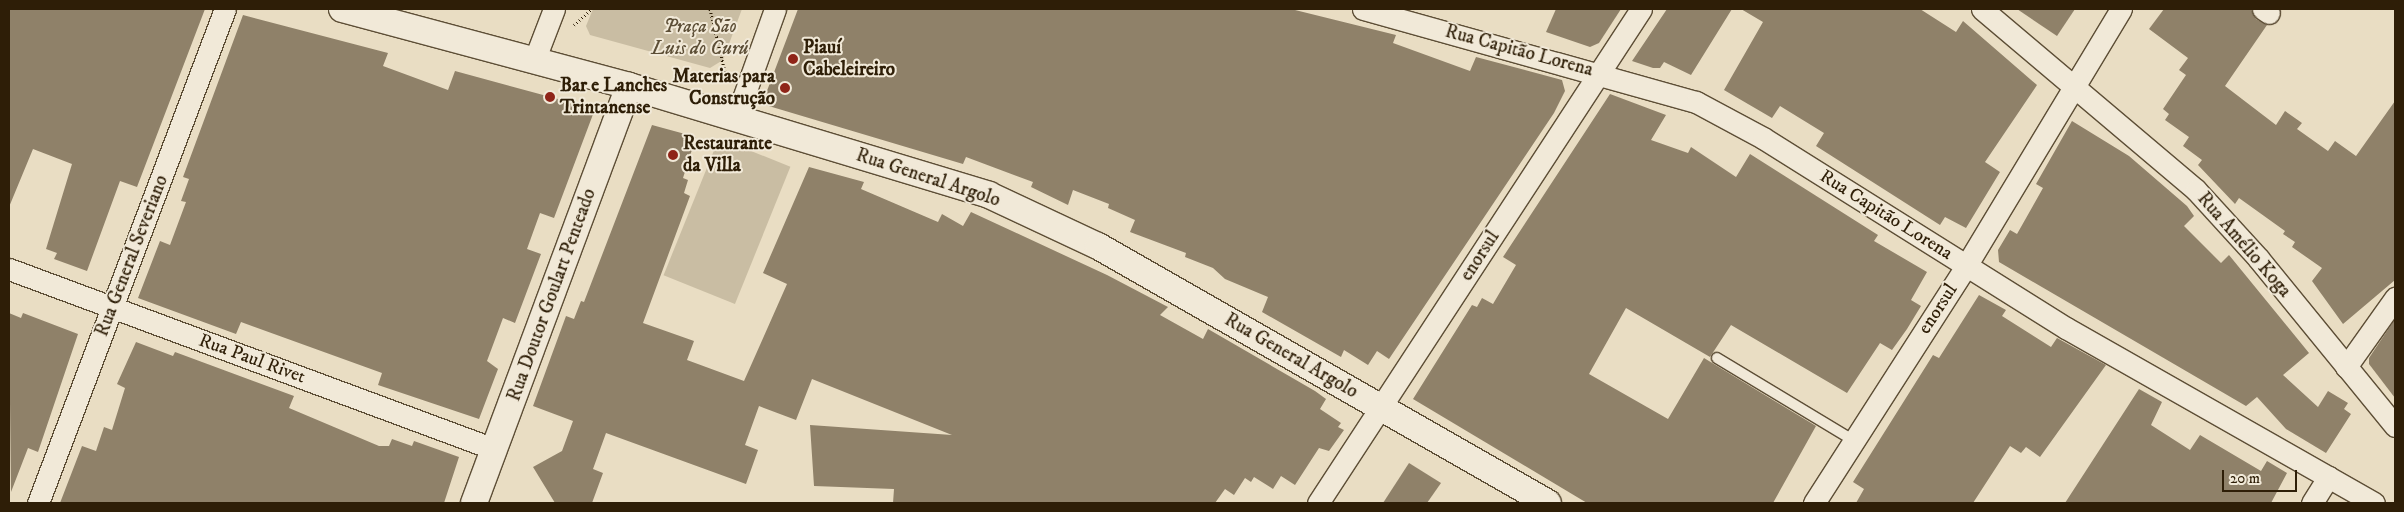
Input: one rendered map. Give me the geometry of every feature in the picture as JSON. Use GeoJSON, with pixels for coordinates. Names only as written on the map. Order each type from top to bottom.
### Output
{"type":"FeatureCollection","features":[{"type":"Feature","properties":{"kind":"street","name":"Rua General Severiano"},"geometry":{"type":"LineString","coordinates":[[38,503],[225,9]]}},
{"type":"Feature","properties":{"kind":"street","name":"Rua General Argolo"},"geometry":{"type":"LineString","coordinates":[[342,9],[629,86],[989,195],[1098,246],[1548,503]]}},
{"type":"Feature","properties":{"kind":"street"},"geometry":{"type":"LineString","coordinates":[[534,61],[554,9]]}},
{"type":"Feature","properties":{"kind":"street"},"geometry":{"type":"LineString","coordinates":[[736,118],[775,9]]}},
{"type":"Feature","properties":{"kind":"street","name":"Rua Capitão Lorena"},"geometry":{"type":"LineString","coordinates":[[1363,9],[1599,73],[1696,102],[1728,118],[2066,328],[2374,503]]}},
{"type":"Feature","properties":{"kind":"street","name":"enorsul"},"geometry":{"type":"LineString","coordinates":[[1318,503],[1641,9]]}},
{"type":"Feature","properties":{"kind":"street","name":"Rua Amélio Koga"},"geometry":{"type":"LineString","coordinates":[[1982,9],[2196,190],[2258,258],[2395,426]]}},
{"type":"Feature","properties":{"kind":"street","name":"enorsul"},"geometry":{"type":"LineString","coordinates":[[1814,503],[1966,266],[2072,85],[2120,9]]}},
{"type":"Feature","properties":{"kind":"street","name":"Rua Doutor Goulart Penteado"},"geometry":{"type":"LineString","coordinates":[[474,503],[629,86]]}},
{"type":"Feature","properties":{"kind":"street","name":"Rua Paul Rivet"},"geometry":{"type":"LineString","coordinates":[[9,269],[494,449]]}},
{"type":"Feature","properties":{"kind":"street"},"geometry":{"type":"LineString","coordinates":[[2346,367],[2395,298]]}},
{"type":"Feature","properties":{"kind":"street"},"geometry":{"type":"LineString","coordinates":[[2312,503],[2328,478]]}},
{"type":"Feature","properties":{"kind":"lane"},"geometry":{"type":"LineString","coordinates":[[1717,358],[1853,440]]}},
{"type":"Feature","properties":{"kind":"path"},"geometry":{"type":"LineString","coordinates":[[710,9],[736,118]]}},
{"type":"Feature","properties":{"kind":"green space","name":"Praça São Luis do Curú"},"geometry":{"type":"Polygon","coordinates":[[[593,9],[742,9],[723,60],[710,68],[590,35],[586,26],[593,9]]]}},
{"type":"Feature","properties":{"kind":"green space"},"geometry":{"type":"Polygon","coordinates":[[[719,138],[790,167],[735,304],[664,275],[719,138]]]}},
{"type":"Feature","properties":{"kind":"building"},"geometry":{"type":"Polygon","coordinates":[[[9,9],[205,9],[137,187],[120,181],[87,271],[54,259],[57,253],[46,249],[72,164],[33,149],[9,207],[9,9]]]}},
{"type":"Feature","properties":{"kind":"building"},"geometry":{"type":"Polygon","coordinates":[[[798,9],[1291,9],[1396,35],[1393,43],[1470,71],[1476,57],[1562,80],[1565,91],[1554,113],[1389,359],[1377,351],[1368,365],[1344,350],[1341,357],[1262,312],[1268,297],[1225,279],[1213,268],[1185,257],[1186,253],[1130,232],[1135,220],[1108,208],[1109,204],[1073,190],[1068,205],[1031,187],[1033,182],[966,157],[963,164],[762,104],[798,9]]]}},
{"type":"Feature","properties":{"kind":"building"},"geometry":{"type":"Polygon","coordinates":[[[1556,9],[1621,9],[1599,43],[1590,47],[1546,32],[1556,9]]]}},
{"type":"Feature","properties":{"kind":"building"},"geometry":{"type":"Polygon","coordinates":[[[1667,9],[1732,9],[1691,75],[1664,62],[1660,68],[1653,68],[1632,61],[1667,9]]]}},
{"type":"Feature","properties":{"kind":"building"},"geometry":{"type":"Polygon","coordinates":[[[1741,9],[1920,9],[1956,32],[1963,21],[2037,85],[1985,162],[2000,172],[1966,228],[1945,217],[1940,225],[1816,146],[1824,133],[1780,106],[1772,118],[1724,90],[1763,22],[1741,9]]]}},
{"type":"Feature","properties":{"kind":"building"},"geometry":{"type":"Polygon","coordinates":[[[2017,9],[2075,9],[2057,36],[2017,9]]]}},
{"type":"Feature","properties":{"kind":"building"},"geometry":{"type":"Polygon","coordinates":[[[2164,9],[2251,9],[2256,19],[2267,25],[2225,86],[2276,125],[2285,111],[2302,123],[2297,129],[2328,151],[2335,141],[2356,156],[2395,101],[2395,280],[2343,324],[2312,281],[2322,268],[2292,247],[2295,242],[2283,234],[2285,231],[2239,198],[2235,204],[2198,165],[2202,160],[2183,146],[2189,137],[2165,120],[2169,114],[2163,109],[2186,75],[2179,70],[2188,58],[2149,29],[2164,9]]]}},
{"type":"Feature","properties":{"kind":"building"},"geometry":{"type":"Polygon","coordinates":[[[243,15],[388,53],[383,66],[448,90],[455,71],[595,109],[554,218],[540,213],[527,249],[541,254],[515,323],[503,318],[487,361],[498,369],[479,419],[378,385],[382,373],[241,322],[236,334],[138,298],[160,241],[170,245],[186,202],[181,201],[189,179],[183,177],[243,15]]]}},
{"type":"Feature","properties":{"kind":"building"},"geometry":{"type":"Polygon","coordinates":[[[1610,94],[1666,115],[1651,140],[1688,153],[1691,147],[1736,177],[1750,154],[1878,235],[1874,241],[1927,272],[1911,300],[1921,306],[1907,329],[1892,350],[1880,343],[1847,393],[1731,325],[1710,357],[1626,308],[1589,374],[1668,419],[1704,358],[1816,426],[1773,503],[1587,503],[1413,399],[1472,305],[1477,307],[1482,298],[1493,304],[1516,265],[1503,257],[1610,94]]]}},
{"type":"Feature","properties":{"kind":"building"},"geometry":{"type":"Polygon","coordinates":[[[2072,121],[2129,156],[2187,206],[2194,216],[2184,226],[2221,263],[2229,255],[2309,353],[2283,375],[2318,407],[2328,391],[2348,403],[2344,409],[2351,414],[2326,453],[2286,429],[2257,397],[2246,406],[1999,262],[1998,250],[2010,230],[2017,234],[2043,188],[2036,184],[2072,121]]]}},
{"type":"Feature","properties":{"kind":"building"},"geometry":{"type":"Polygon","coordinates":[[[652,125],[696,137],[683,178],[688,180],[684,193],[690,196],[643,323],[694,341],[687,360],[744,381],[787,284],[763,273],[809,167],[864,182],[861,189],[938,222],[942,214],[963,226],[971,212],[1107,275],[1168,307],[1160,315],[1203,339],[1208,329],[1315,391],[1326,399],[1320,409],[1341,423],[1338,427],[1344,430],[1329,451],[1319,448],[1295,485],[1281,476],[1273,489],[1254,477],[1251,482],[1245,478],[1234,495],[1225,489],[1215,503],[893,503],[894,489],[814,486],[810,425],[952,435],[812,379],[796,420],[759,406],[745,445],[758,450],[746,484],[606,433],[593,469],[603,473],[592,503],[555,503],[533,467],[562,451],[573,421],[533,406],[566,316],[574,319],[581,301],[584,302],[652,125]]]}},
{"type":"Feature","properties":{"kind":"building"},"geometry":{"type":"Polygon","coordinates":[[[1979,295],[2006,310],[2002,316],[2051,347],[2057,338],[2106,365],[2040,457],[2026,447],[2021,453],[2010,446],[1973,503],[1856,503],[1864,489],[1853,482],[1933,355],[1939,358],[1979,295]]]}},
{"type":"Feature","properties":{"kind":"building"},"geometry":{"type":"Polygon","coordinates":[[[9,313],[21,318],[23,313],[78,334],[38,452],[28,448],[11,492],[9,313]]]}},
{"type":"Feature","properties":{"kind":"building"},"geometry":{"type":"Polygon","coordinates":[[[2395,319],[2395,398],[2369,364],[2369,358],[2395,319]]]}},
{"type":"Feature","properties":{"kind":"building"},"geometry":{"type":"Polygon","coordinates":[[[136,342],[173,356],[175,352],[294,396],[289,408],[379,446],[389,446],[392,439],[412,446],[414,441],[459,457],[444,503],[60,503],[82,446],[96,451],[104,427],[112,430],[125,388],[117,384],[136,342]]]}},
{"type":"Feature","properties":{"kind":"building"},"geometry":{"type":"Polygon","coordinates":[[[2139,389],[2162,402],[2151,425],[2190,450],[2200,435],[2261,471],[2267,461],[2287,473],[2271,503],[2065,503],[2139,389]]]}},
{"type":"Feature","properties":{"kind":"building"},"geometry":{"type":"Polygon","coordinates":[[[1409,463],[1441,483],[1427,503],[1383,503],[1409,463]]]}},
{"type":"Feature","properties":{"kind":"place","name":"Piauí Cabeleireiro"},"geometry":{"type":"Point","coordinates":[793,59]}},
{"type":"Feature","properties":{"kind":"place","name":"Materias para Construção"},"geometry":{"type":"Point","coordinates":[785,88]}},
{"type":"Feature","properties":{"kind":"place","name":"Bar e Lanches Trintanense"},"geometry":{"type":"Point","coordinates":[550,97]}},
{"type":"Feature","properties":{"kind":"place","name":"Restaurante da Villa"},"geometry":{"type":"Point","coordinates":[673,155]}}]}
